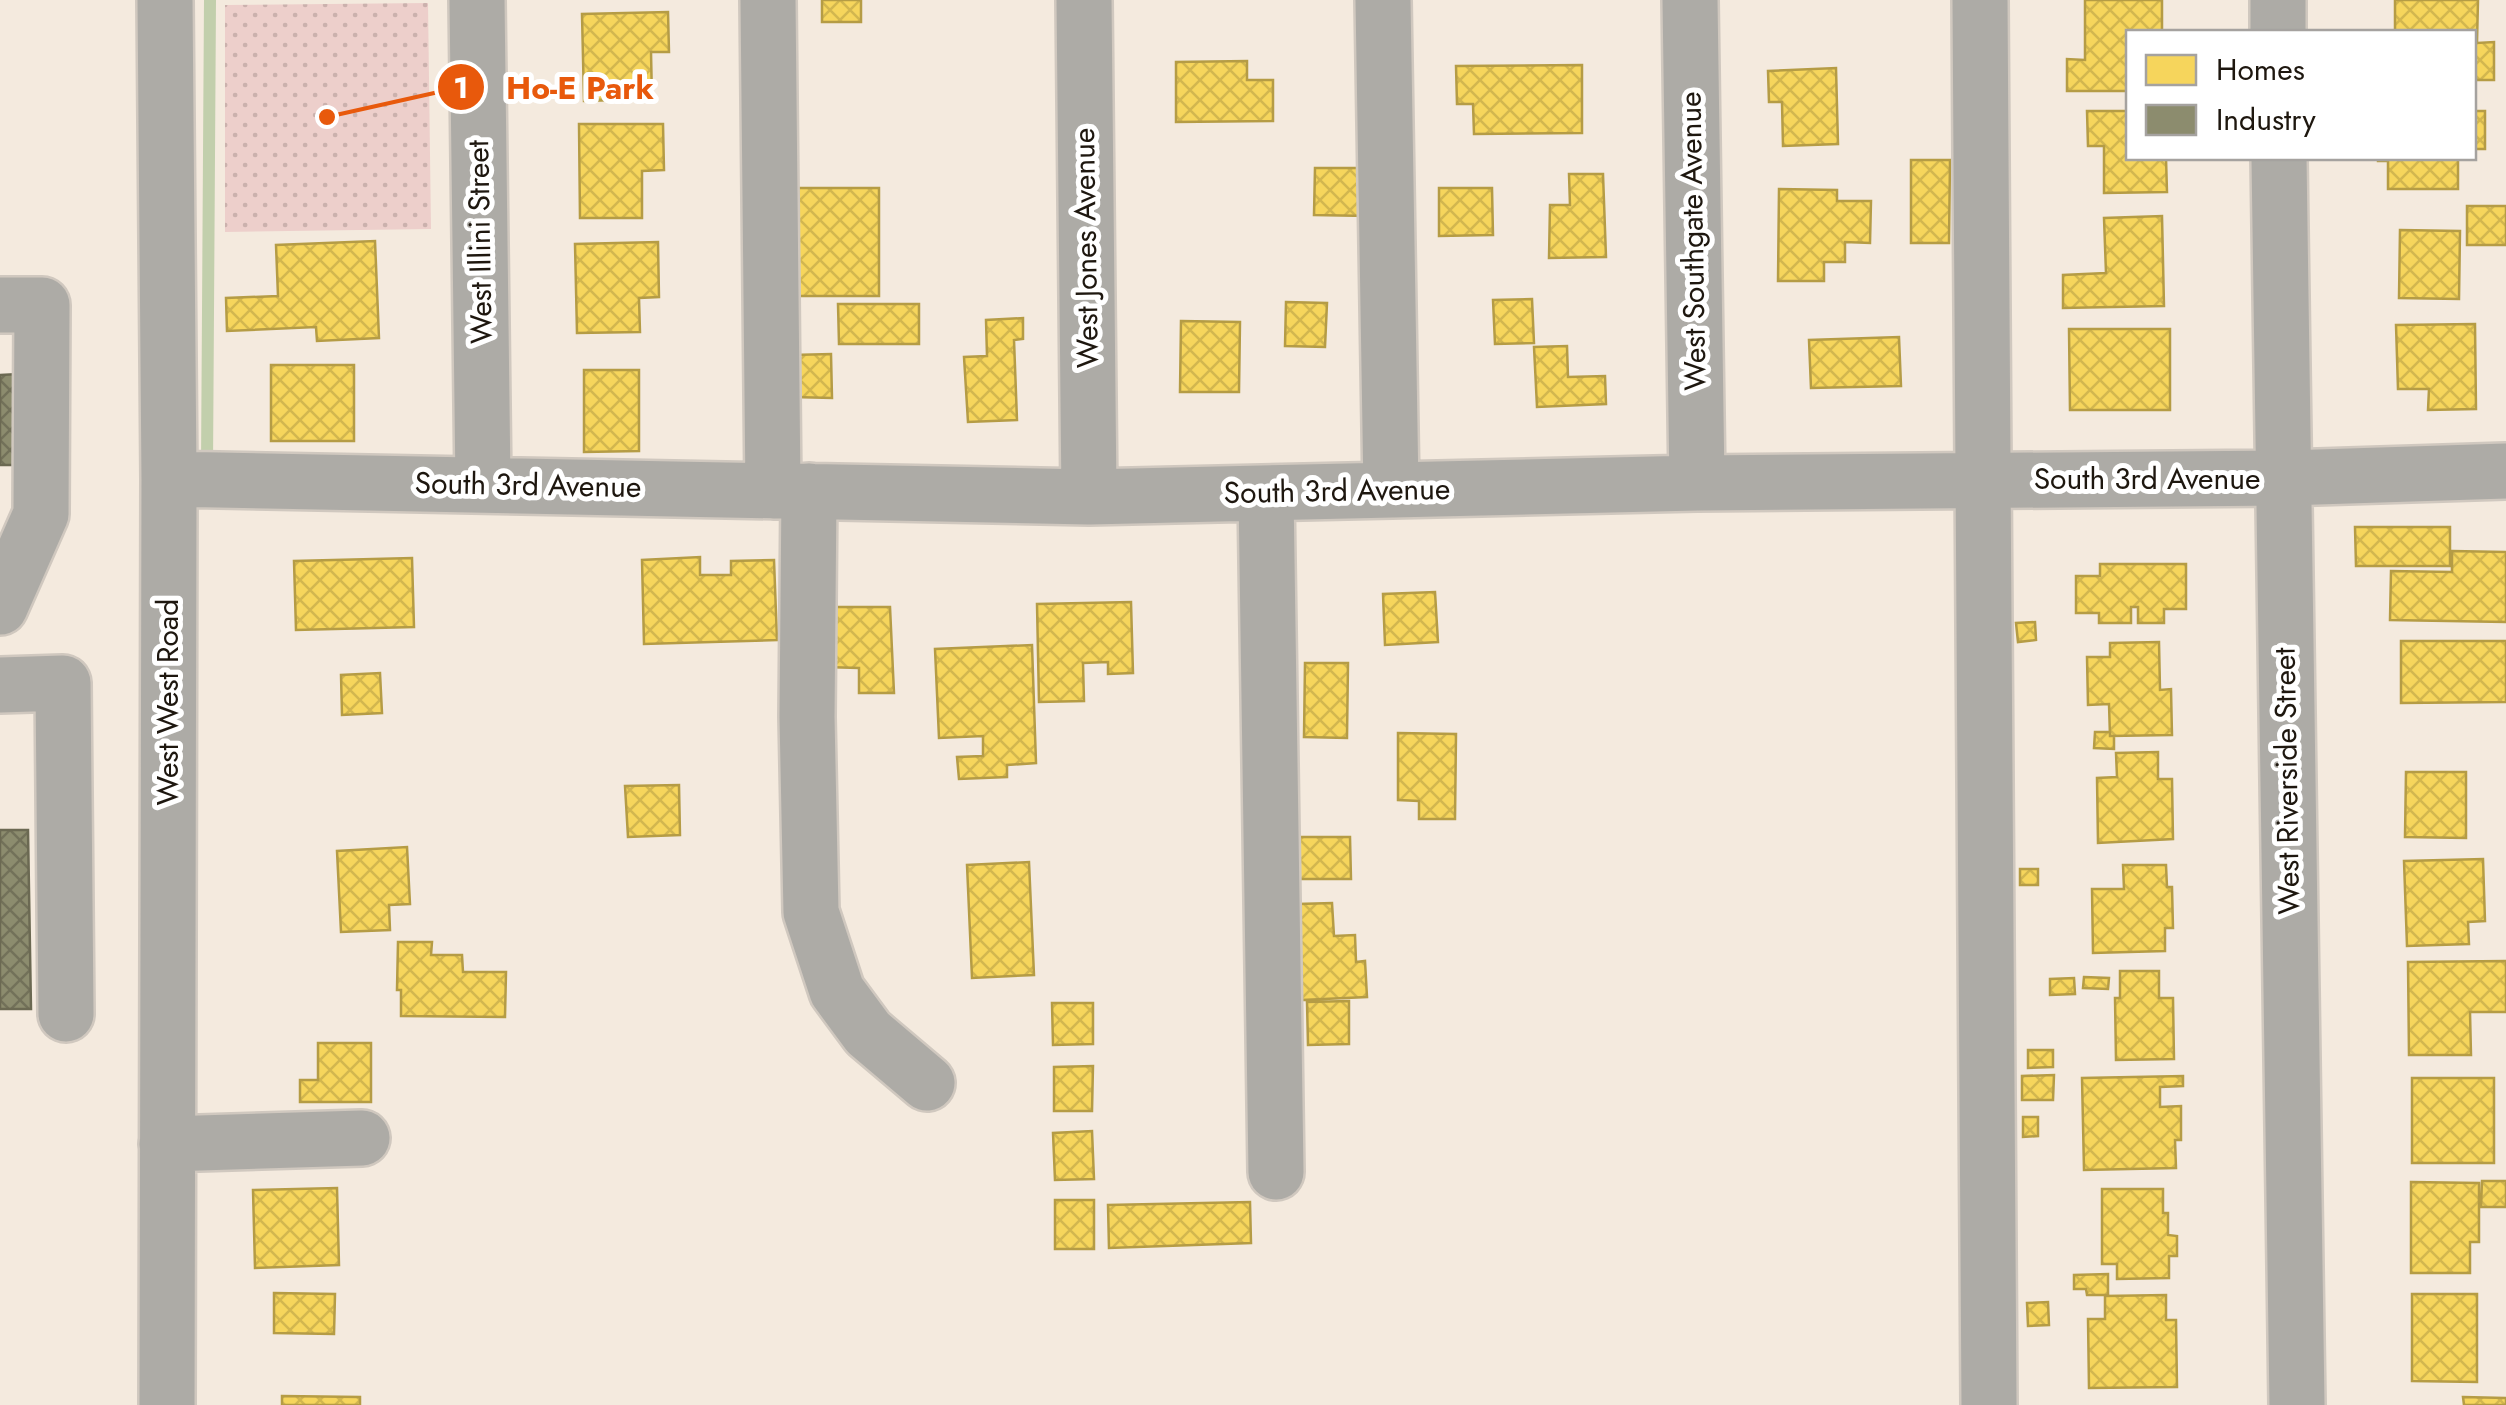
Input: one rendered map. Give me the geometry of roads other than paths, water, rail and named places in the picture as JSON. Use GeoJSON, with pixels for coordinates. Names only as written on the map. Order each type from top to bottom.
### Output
{"type":"FeatureCollection","features":[{"type":"Feature","properties":{"kind":"street","name":"West West Road"},"geometry":{"type":"LineString","coordinates":[[165,0],[169,479],[167,1405]]}},
{"type":"Feature","properties":{"kind":"street","name":"West Illini Street"},"geometry":{"type":"LineString","coordinates":[[477,0],[482,485]]}},
{"type":"Feature","properties":{"kind":"street"},"geometry":{"type":"LineString","coordinates":[[768,0],[791,491],[807,717],[812,912],[836,991],[868,1033],[927,1083]]}},
{"type":"Feature","properties":{"kind":"street","name":"West Jones Avenue"},"geometry":{"type":"LineString","coordinates":[[1084,0],[1089,497]]}},
{"type":"Feature","properties":{"kind":"street"},"geometry":{"type":"LineString","coordinates":[[1382,0],[1391,490]]}},
{"type":"Feature","properties":{"kind":"street","name":"West Southgate Avenue"},"geometry":{"type":"LineString","coordinates":[[1690,0],[1697,483]]}},
{"type":"Feature","properties":{"kind":"street"},"geometry":{"type":"LineString","coordinates":[[1980,0],[1989,1405]]}},
{"type":"Feature","properties":{"kind":"street"},"geometry":{"type":"LineString","coordinates":[[2278,0],[2278,30]]}},
{"type":"Feature","properties":{"kind":"street","name":"West Riverside Street"},"geometry":{"type":"LineString","coordinates":[[2279,160],[2297,1405]]}},
{"type":"Feature","properties":{"kind":"street"},"geometry":{"type":"LineString","coordinates":[[0,305],[42,305],[40,514],[0,607]]}},
{"type":"Feature","properties":{"kind":"street","name":"South 3rd Avenue"},"geometry":{"type":"LineString","coordinates":[[169,479],[1089,497],[2506,471]]}},
{"type":"Feature","properties":{"kind":"street"},"geometry":{"type":"LineString","coordinates":[[1266,493],[1276,1172]]}},
{"type":"Feature","properties":{"kind":"street"},"geometry":{"type":"LineString","coordinates":[[0,685],[63,684],[66,1014]]}},
{"type":"Feature","properties":{"kind":"street"},"geometry":{"type":"LineString","coordinates":[[167,1144],[362,1138]]}},
{"type":"Feature","properties":{"kind":"waterway"},"geometry":{"type":"LineString","coordinates":[[207,467],[210,0]]}},
{"type":"Feature","properties":{"kind":"place","name":"Ho-E Park"},"geometry":{"type":"Point","coordinates":[327,117]}}]}
